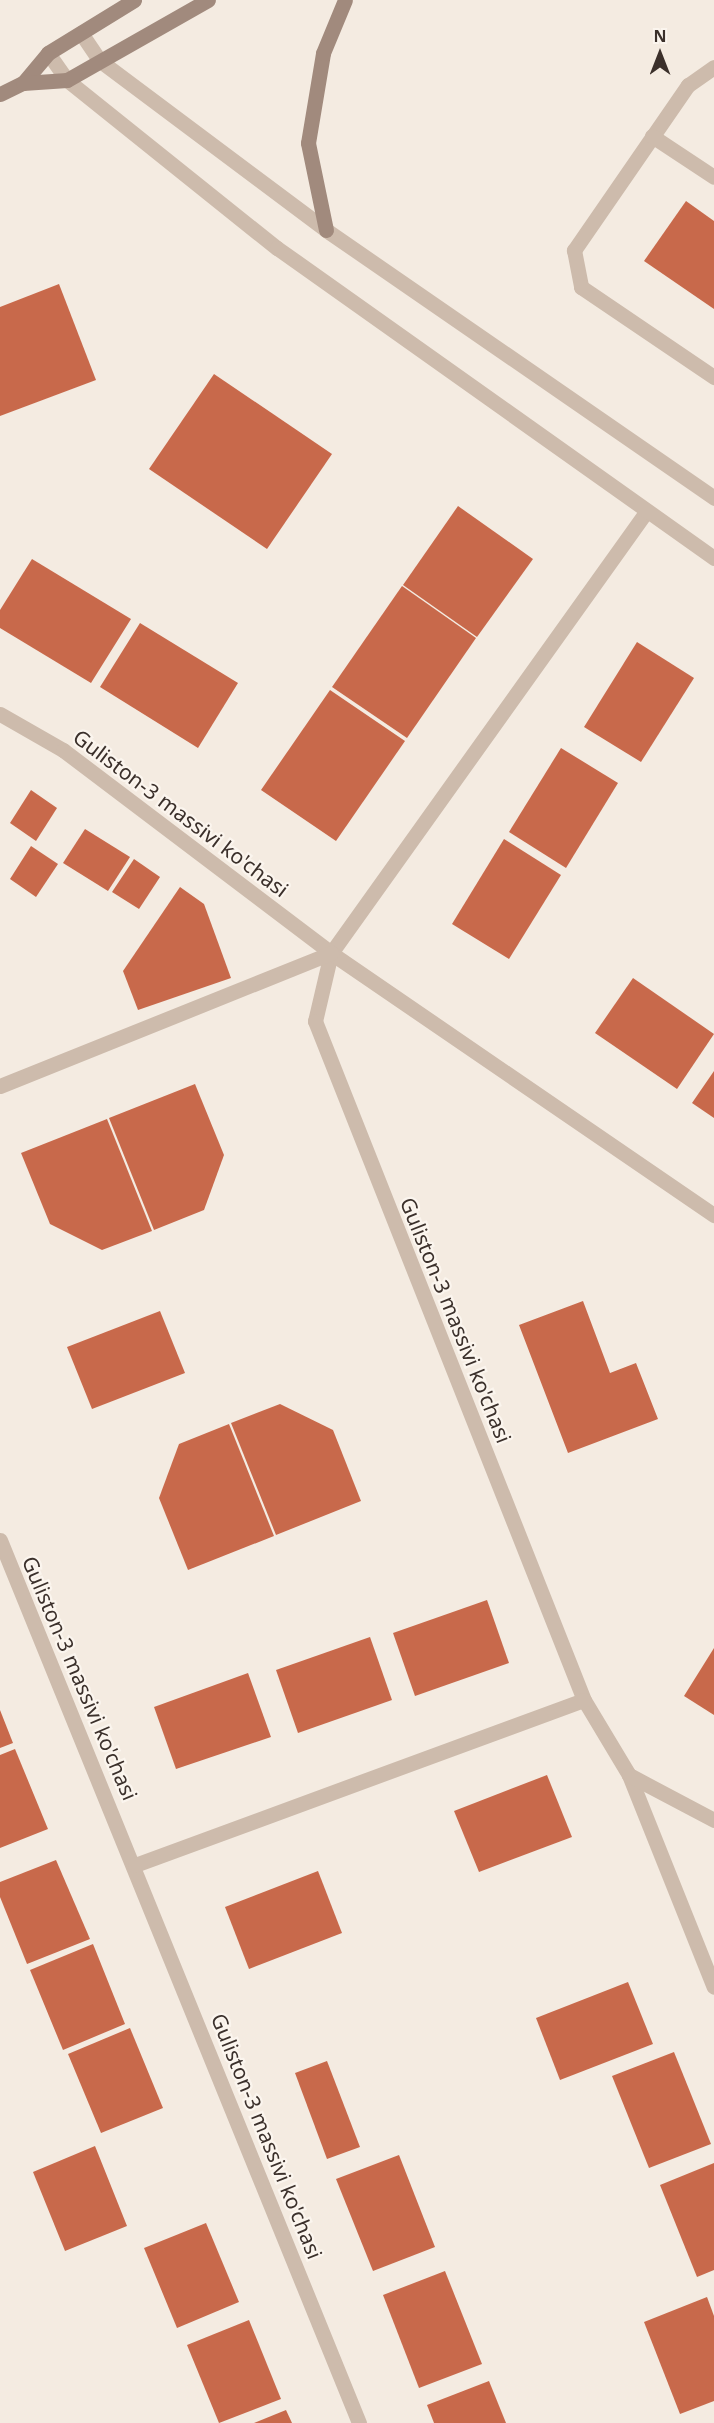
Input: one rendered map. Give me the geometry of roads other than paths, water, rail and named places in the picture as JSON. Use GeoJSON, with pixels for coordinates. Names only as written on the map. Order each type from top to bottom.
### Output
{"type":"FeatureCollection","features":[{"type":"Feature","properties":{"kind":"main road"},"geometry":{"type":"LineString","coordinates":[[23,83],[48,53],[134,0]]}},
{"type":"Feature","properties":{"kind":"main road"},"geometry":{"type":"LineString","coordinates":[[0,94],[23,83],[67,80],[208,0]]}},
{"type":"Feature","properties":{"kind":"main road"},"geometry":{"type":"LineString","coordinates":[[326,230],[308,143],[323,53],[345,0]]}},
{"type":"Feature","properties":{"kind":"street"},"geometry":{"type":"LineString","coordinates":[[81,33],[99,60],[326,230],[714,498]]}},
{"type":"Feature","properties":{"kind":"street"},"geometry":{"type":"LineString","coordinates":[[48,53],[67,80],[278,248],[646,512],[714,558]]}},
{"type":"Feature","properties":{"kind":"street"},"geometry":{"type":"LineString","coordinates":[[714,67],[688,85],[574,250],[581,287],[714,378]]}},
{"type":"Feature","properties":{"kind":"street"},"geometry":{"type":"LineString","coordinates":[[652,136],[714,177]]}},
{"type":"Feature","properties":{"kind":"street"},"geometry":{"type":"LineString","coordinates":[[0,1086],[331,953],[646,512]]}},
{"type":"Feature","properties":{"kind":"street","name":"Guliston-3 massivi ko'chasi"},"geometry":{"type":"LineString","coordinates":[[0,714],[63,750],[331,953],[714,1215]]}},
{"type":"Feature","properties":{"kind":"street","name":"Guliston-3 massivi ko'chasi"},"geometry":{"type":"LineString","coordinates":[[331,953],[315,1022],[585,1700],[629,1774],[714,1987]]}},
{"type":"Feature","properties":{"kind":"street","name":"Guliston-3 massivi ko'chasi"},"geometry":{"type":"LineString","coordinates":[[0,1540],[135,1865],[359,2423]]}},
{"type":"Feature","properties":{"kind":"street"},"geometry":{"type":"LineString","coordinates":[[135,1865],[585,1700]]}},
{"type":"Feature","properties":{"kind":"street"},"geometry":{"type":"LineString","coordinates":[[629,1774],[714,1820]]}}]}
